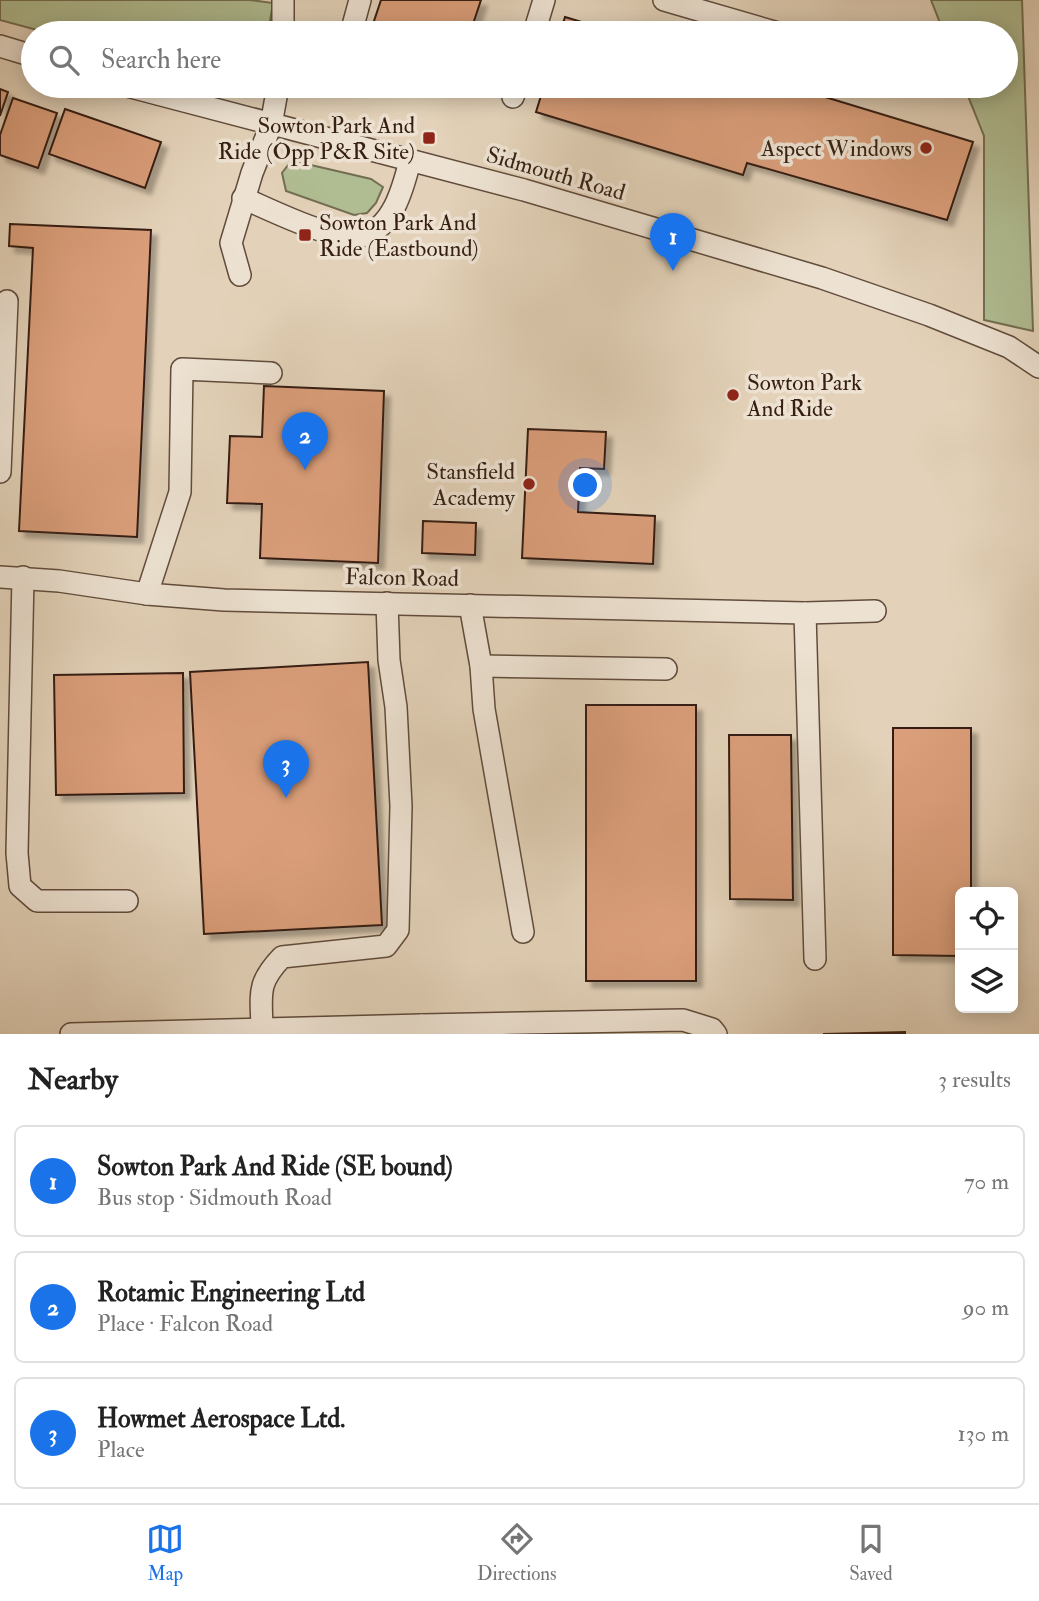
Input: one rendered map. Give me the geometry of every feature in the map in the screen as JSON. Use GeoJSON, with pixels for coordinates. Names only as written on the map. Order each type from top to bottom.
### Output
{"type":"FeatureCollection","features":[{"type":"Feature","properties":{"kind":"street"},"geometry":{"type":"LineString","coordinates":[[283,0],[283,21]]}},
{"type":"Feature","properties":{"kind":"street"},"geometry":{"type":"LineString","coordinates":[[354,21],[360,0]]}},
{"type":"Feature","properties":{"kind":"street"},"geometry":{"type":"LineString","coordinates":[[538,21],[544,0]]}},
{"type":"Feature","properties":{"kind":"street"},"geometry":{"type":"LineString","coordinates":[[664,0],[737,21]]}},
{"type":"Feature","properties":{"kind":"street"},"geometry":{"type":"LineString","coordinates":[[0,46],[21,52]]}},
{"type":"Feature","properties":{"kind":"street","name":"Sidmouth Road"},"geometry":{"type":"LineString","coordinates":[[171,98],[524,190],[822,278],[998,342],[1039,367]]}},
{"type":"Feature","properties":{"kind":"street"},"geometry":{"type":"LineString","coordinates":[[240,275],[231,243],[243,198],[271,125],[276,98]]}},
{"type":"Feature","properties":{"kind":"street"},"geometry":{"type":"LineString","coordinates":[[243,198],[318,229],[344,236],[362,236],[379,226],[389,214],[402,191],[410,161]]}},
{"type":"Feature","properties":{"kind":"street"},"geometry":{"type":"LineString","coordinates":[[0,472],[7,301]]}},
{"type":"Feature","properties":{"kind":"street"},"geometry":{"type":"LineString","coordinates":[[147,594],[180,492],[182,369],[271,373]]}},
{"type":"Feature","properties":{"kind":"street","name":"Falcon Road"},"geometry":{"type":"LineString","coordinates":[[0,577],[224,600],[805,613],[875,611]]}},
{"type":"Feature","properties":{"kind":"street"},"geometry":{"type":"LineString","coordinates":[[23,578],[17,853],[20,886],[37,901],[127,901]]}},
{"type":"Feature","properties":{"kind":"street"},"geometry":{"type":"LineString","coordinates":[[261,1027],[261,986],[282,957],[386,946],[398,929],[401,806],[387,603]]}},
{"type":"Feature","properties":{"kind":"street"},"geometry":{"type":"LineString","coordinates":[[470,605],[481,666],[484,709],[523,932]]}},
{"type":"Feature","properties":{"kind":"street"},"geometry":{"type":"LineString","coordinates":[[805,613],[815,959]]}},
{"type":"Feature","properties":{"kind":"street"},"geometry":{"type":"LineString","coordinates":[[481,666],[666,669]]}},
{"type":"Feature","properties":{"kind":"street"},"geometry":{"type":"LineString","coordinates":[[71,1034],[261,1027],[312,1031],[423,1030],[683,1020],[712,1029],[716,1034]]}},
{"type":"Feature","properties":{"kind":"green space"},"geometry":{"type":"Polygon","coordinates":[[[0,0],[250,0],[273,3],[270,21],[21,21],[21,26],[0,20],[0,0]]]}},
{"type":"Feature","properties":{"kind":"green space"},"geometry":{"type":"Polygon","coordinates":[[[931,0],[1022,0],[1033,331],[984,320],[984,136],[969,98],[1018,98],[1018,21],[939,21],[931,0]]]}},
{"type":"Feature","properties":{"kind":"green space"},"geometry":{"type":"Polygon","coordinates":[[[298,162],[371,179],[383,187],[376,203],[367,213],[354,215],[286,191],[282,173],[288,165],[298,162]]]}},
{"type":"Feature","properties":{"kind":"building"},"geometry":{"type":"Polygon","coordinates":[[[381,0],[481,0],[474,21],[374,21],[381,0]]]}},
{"type":"Feature","properties":{"kind":"building"},"geometry":{"type":"Polygon","coordinates":[[[0,89],[8,92],[0,116],[0,89]]]}},
{"type":"Feature","properties":{"kind":"building"},"geometry":{"type":"Polygon","coordinates":[[[13,98],[57,113],[38,168],[0,155],[0,135],[13,98]]]}},
{"type":"Feature","properties":{"kind":"building"},"geometry":{"type":"Polygon","coordinates":[[[540,98],[828,98],[973,142],[947,220],[747,163],[743,175],[536,112],[540,98]]]}},
{"type":"Feature","properties":{"kind":"building"},"geometry":{"type":"Polygon","coordinates":[[[65,109],[161,142],[145,188],[49,154],[65,109]]]}},
{"type":"Feature","properties":{"kind":"building"},"geometry":{"type":"Polygon","coordinates":[[[10,224],[151,230],[137,537],[19,531],[33,248],[9,246],[10,224]]]}},
{"type":"Feature","properties":{"kind":"building"},"geometry":{"type":"Polygon","coordinates":[[[264,386],[384,391],[378,563],[260,558],[262,504],[227,503],[230,436],[262,437],[264,386]]]}},
{"type":"Feature","properties":{"kind":"building"},"geometry":{"type":"Polygon","coordinates":[[[528,429],[606,432],[604,469],[580,468],[578,512],[655,516],[653,564],[522,558],[528,429]]]}},
{"type":"Feature","properties":{"kind":"building"},"geometry":{"type":"Polygon","coordinates":[[[423,521],[476,523],[475,555],[422,553],[423,521]]]}},
{"type":"Feature","properties":{"kind":"building"},"geometry":{"type":"Polygon","coordinates":[[[368,662],[382,925],[204,934],[190,672],[368,662]]]}},
{"type":"Feature","properties":{"kind":"building"},"geometry":{"type":"Polygon","coordinates":[[[183,673],[184,793],[56,795],[54,675],[183,673]]]}},
{"type":"Feature","properties":{"kind":"building"},"geometry":{"type":"Polygon","coordinates":[[[586,705],[696,705],[696,981],[586,981],[586,705]]]}},
{"type":"Feature","properties":{"kind":"building"},"geometry":{"type":"Polygon","coordinates":[[[893,728],[971,728],[971,887],[955,887],[955,956],[893,955],[893,728]]]}},
{"type":"Feature","properties":{"kind":"building"},"geometry":{"type":"Polygon","coordinates":[[[729,735],[791,735],[793,900],[730,899],[729,735]]]}},
{"type":"Feature","properties":{"kind":"building"},"geometry":{"type":"Polygon","coordinates":[[[905,1032],[905,1034],[823,1034],[905,1032]]]}},
{"type":"Feature","properties":{"kind":"place","name":"Sowton Park And Ride (Opp P&R Site)"},"geometry":{"type":"Point","coordinates":[429,138]}},
{"type":"Feature","properties":{"kind":"place","name":"Aspect Windows"},"geometry":{"type":"Point","coordinates":[926,148]}},
{"type":"Feature","properties":{"kind":"place","name":"Sowton Park And Ride (Eastbound)"},"geometry":{"type":"Point","coordinates":[305,235]}},
{"type":"Feature","properties":{"kind":"place","name":"Sowton Park And Ride (SE bound)"},"geometry":{"type":"Point","coordinates":[673,271]}},
{"type":"Feature","properties":{"kind":"place","name":"Sowton Park And Ride"},"geometry":{"type":"Point","coordinates":[733,395]}},
{"type":"Feature","properties":{"kind":"place","name":"Rotamic Engineering Ltd"},"geometry":{"type":"Point","coordinates":[305,470]}},
{"type":"Feature","properties":{"kind":"place","name":"Stansfield Academy"},"geometry":{"type":"Point","coordinates":[529,484]}},
{"type":"Feature","properties":{"kind":"place","name":"Howmet Aerospace Ltd."},"geometry":{"type":"Point","coordinates":[286,798]}}]}
